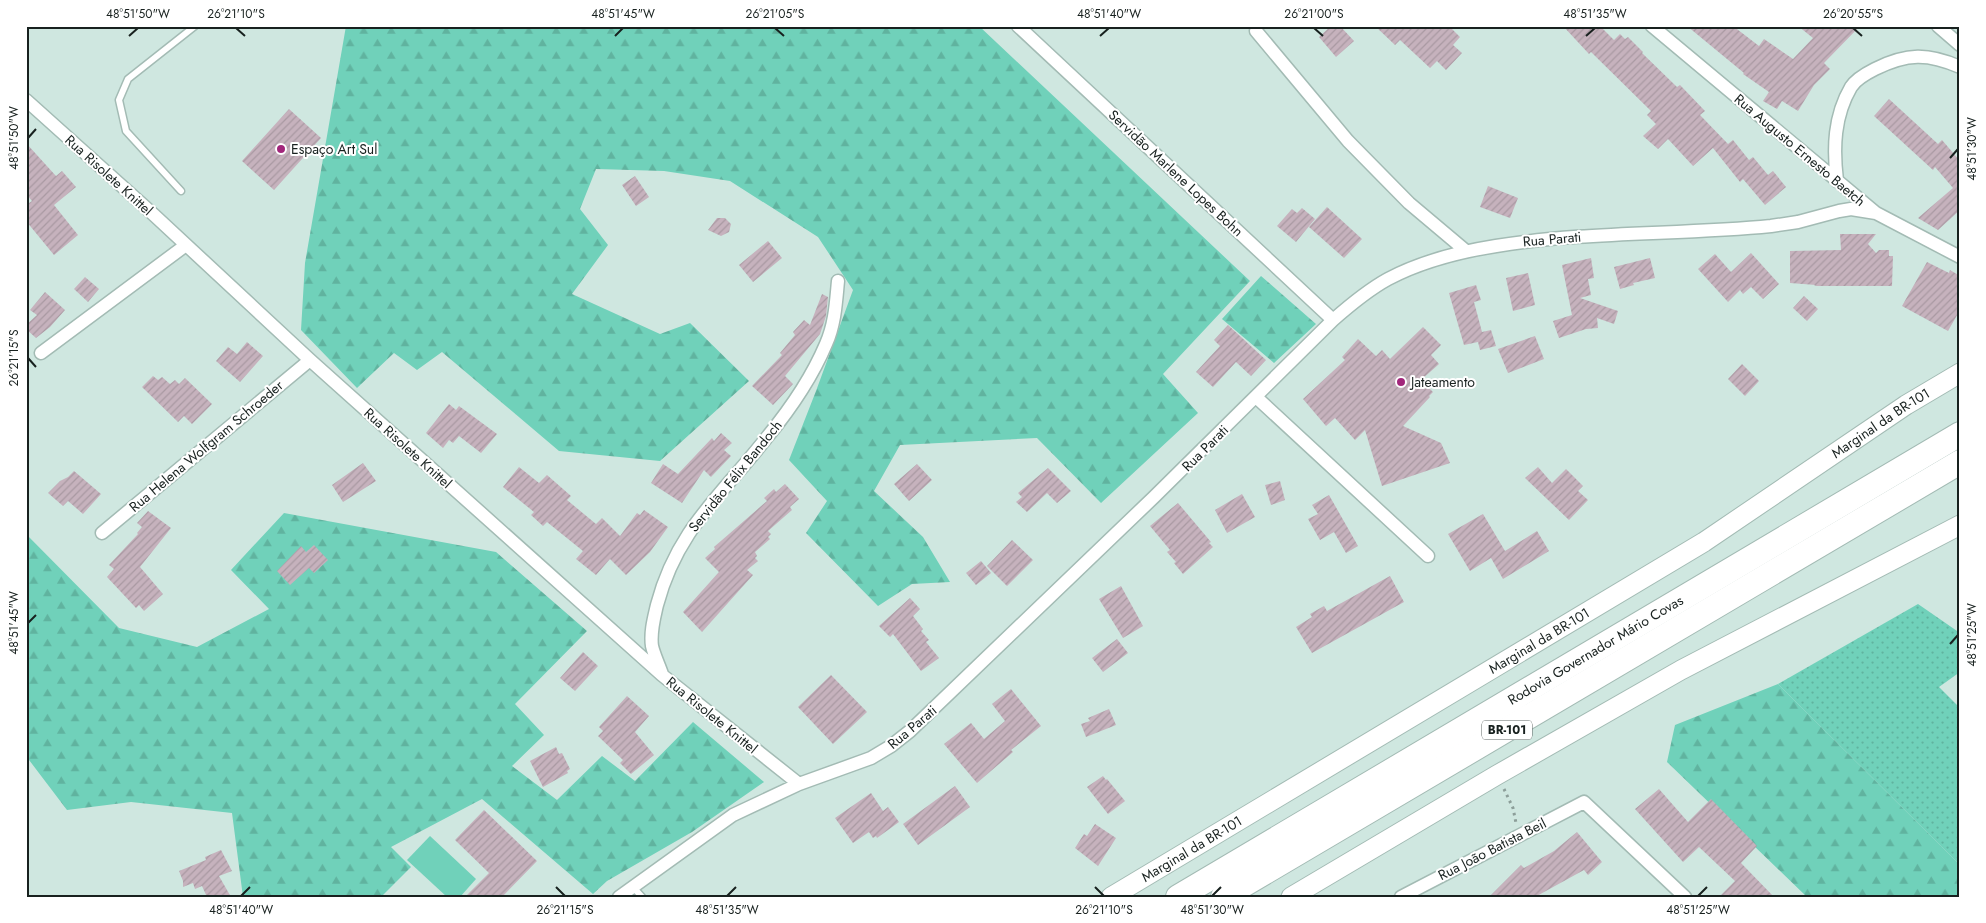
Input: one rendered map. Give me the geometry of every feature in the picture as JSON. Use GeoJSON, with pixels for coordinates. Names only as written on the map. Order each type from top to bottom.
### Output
{"type":"FeatureCollection","features":[{"type":"Feature","properties":{"kind":"highway","name":"Rodovia Governador Mário Covas"},"geometry":{"type":"LineString","coordinates":[[1178,897],[1960,434]]}},
{"type":"Feature","properties":{"kind":"highway","name":"Rodovia Governador Mário Covas"},"geometry":{"type":"LineString","coordinates":[[1223,897],[1960,462]]}},
{"type":"Feature","properties":{"kind":"main road","name":"Marginal da BR-101"},"geometry":{"type":"LineString","coordinates":[[1111,897],[1704,542],[1906,405],[1960,373]]}},
{"type":"Feature","properties":{"kind":"main road"},"geometry":{"type":"LineString","coordinates":[[1291,897],[1498,774],[1706,656],[1960,525]]}},
{"type":"Feature","properties":{"kind":"street","name":"Servidão Marlene Lopes Bohn"},"geometry":{"type":"LineString","coordinates":[[1018,26],[1333,320]]}},
{"type":"Feature","properties":{"kind":"street","name":"Rua Augusto Ernesto Baetch"},"geometry":{"type":"LineString","coordinates":[[1652,26],[1876,213],[1960,257]]}},
{"type":"Feature","properties":{"kind":"street"},"geometry":{"type":"LineString","coordinates":[[1938,26],[1960,45]]}},
{"type":"Feature","properties":{"kind":"street"},"geometry":{"type":"LineString","coordinates":[[1256,31],[1348,141],[1409,203],[1466,251]]}},
{"type":"Feature","properties":{"kind":"street"},"geometry":{"type":"LineString","coordinates":[[1837,180],[1834,159],[1835,137],[1839,114],[1852,85],[1867,72],[1889,62],[1914,56],[1940,59],[1960,67]]}},
{"type":"Feature","properties":{"kind":"street","name":"Rua Risolete Knittel"},"geometry":{"type":"LineString","coordinates":[[26,100],[310,360],[662,675],[799,784]]}},
{"type":"Feature","properties":{"kind":"street","name":"Rua Parati"},"geometry":{"type":"LineString","coordinates":[[619,897],[733,816],[799,784],[871,758],[891,746],[910,731],[1256,397],[1333,320],[1351,304],[1387,280],[1427,262],[1466,251],[1554,238],[1771,226],[1798,222],[1851,209],[1876,213]]}},
{"type":"Feature","properties":{"kind":"street"},"geometry":{"type":"LineString","coordinates":[[41,353],[186,245]]}},
{"type":"Feature","properties":{"kind":"street","name":"Servidão Félix Bandoch"},"geometry":{"type":"LineString","coordinates":[[662,675],[652,647],[652,634],[666,574],[681,543],[733,476],[768,437],[812,373],[827,342],[835,312],[838,281]]}},
{"type":"Feature","properties":{"kind":"street","name":"Rua Helena Wolfgram Schroeder"},"geometry":{"type":"LineString","coordinates":[[102,533],[310,360]]}},
{"type":"Feature","properties":{"kind":"street"},"geometry":{"type":"LineString","coordinates":[[1256,397],[1428,556]]}},
{"type":"Feature","properties":{"kind":"street","name":"Rua João Batista Beil"},"geometry":{"type":"LineString","coordinates":[[1401,897],[1584,802],[1685,897]]}},
{"type":"Feature","properties":{"kind":"lane"},"geometry":{"type":"LineString","coordinates":[[181,191],[126,131],[119,100],[128,79],[195,26]]}},
{"type":"Feature","properties":{"kind":"lane"},"geometry":{"type":"LineString","coordinates":[[633,887],[642,897]]}},
{"type":"Feature","properties":{"kind":"path"},"geometry":{"type":"LineString","coordinates":[[1498,774],[1513,808],[1518,836]]}},
{"type":"Feature","properties":{"kind":"green space"},"geometry":{"type":"Polygon","coordinates":[[[346,26],[979,26],[1250,281],[1163,374],[1198,413],[1101,503],[1037,438],[900,445],[874,491],[923,537],[950,582],[912,584],[878,606],[806,533],[827,501],[789,460],[853,290],[818,237],[730,181],[664,171],[596,169],[580,209],[608,245],[572,294],[660,334],[690,323],[749,381],[660,461],[559,451],[442,352],[417,370],[394,353],[357,388],[301,330],[305,263],[346,26]]]}},
{"type":"Feature","properties":{"kind":"green space"},"geometry":{"type":"Polygon","coordinates":[[[1261,276],[1316,324],[1274,363],[1222,319],[1261,276]]]}},
{"type":"Feature","properties":{"kind":"green space"},"geometry":{"type":"Polygon","coordinates":[[[284,513],[496,552],[587,631],[515,704],[544,735],[512,766],[557,800],[602,756],[635,781],[693,722],[764,782],[692,832],[607,881],[593,894],[482,799],[391,847],[411,867],[381,897],[243,897],[232,813],[131,802],[67,810],[26,756],[26,534],[119,628],[197,647],[269,609],[231,570],[284,513]]]}},
{"type":"Feature","properties":{"kind":"green space"},"geometry":{"type":"Polygon","coordinates":[[[1918,604],[1960,633],[1960,672],[1939,687],[1960,708],[1960,865],[1778,684],[1918,604]]]}},
{"type":"Feature","properties":{"kind":"green space"},"geometry":{"type":"Polygon","coordinates":[[[1778,684],[1960,865],[1958,897],[1807,897],[1667,762],[1675,725],[1778,684]]]}},
{"type":"Feature","properties":{"kind":"green space"},"geometry":{"type":"Polygon","coordinates":[[[430,836],[476,879],[460,897],[447,897],[407,860],[430,836]]]}},
{"type":"Feature","properties":{"kind":"building"},"geometry":{"type":"Polygon","coordinates":[[[1331,26],[1340,26],[1354,41],[1336,57],[1319,37],[1331,26]]]}},
{"type":"Feature","properties":{"kind":"building"},"geometry":{"type":"Polygon","coordinates":[[[1375,26],[1449,26],[1460,37],[1453,45],[1462,53],[1446,70],[1437,61],[1430,68],[1400,40],[1395,45],[1375,26]]]}},
{"type":"Feature","properties":{"kind":"building"},"geometry":{"type":"Polygon","coordinates":[[[1563,26],[1600,26],[1614,40],[1620,34],[1625,39],[1628,37],[1677,87],[1680,85],[1705,111],[1700,115],[1728,144],[1733,140],[1749,160],[1753,157],[1768,175],[1773,171],[1786,187],[1765,205],[1743,179],[1740,182],[1713,148],[1693,166],[1668,139],[1658,149],[1643,136],[1656,124],[1647,115],[1651,111],[1591,52],[1589,54],[1563,26]]]}},
{"type":"Feature","properties":{"kind":"building"},"geometry":{"type":"Polygon","coordinates":[[[1687,26],[1733,26],[1759,46],[1764,39],[1793,59],[1813,38],[1798,26],[1860,26],[1824,63],[1830,69],[1814,85],[1798,111],[1782,101],[1777,109],[1763,101],[1769,92],[1743,74],[1687,26]]]}},
{"type":"Feature","properties":{"kind":"building"},"geometry":{"type":"Polygon","coordinates":[[[1889,99],[1938,144],[1942,140],[1960,161],[1960,210],[1938,230],[1918,218],[1953,188],[1935,167],[1933,170],[1874,116],[1889,99]]]}},
{"type":"Feature","properties":{"kind":"building","name":"Espaço Art Sul"},"geometry":{"type":"Polygon","coordinates":[[[289,109],[321,138],[274,190],[242,161],[289,109]]]}},
{"type":"Feature","properties":{"kind":"building"},"geometry":{"type":"Polygon","coordinates":[[[26,143],[56,176],[62,171],[76,187],[54,205],[78,235],[54,255],[26,221],[26,205],[32,201],[26,194],[26,143]]]}},
{"type":"Feature","properties":{"kind":"building"},"geometry":{"type":"Polygon","coordinates":[[[635,176],[649,197],[636,206],[622,185],[635,176]]]}},
{"type":"Feature","properties":{"kind":"building"},"geometry":{"type":"Polygon","coordinates":[[[1488,186],[1518,198],[1510,218],[1480,207],[1488,186]]]}},
{"type":"Feature","properties":{"kind":"building"},"geometry":{"type":"Polygon","coordinates":[[[1327,207],[1362,239],[1344,258],[1309,227],[1327,207]]]}},
{"type":"Feature","properties":{"kind":"building"},"geometry":{"type":"Polygon","coordinates":[[[1302,208],[1315,219],[1296,242],[1277,226],[1292,209],[1297,213],[1302,208]]]}},
{"type":"Feature","properties":{"kind":"building"},"geometry":{"type":"Polygon","coordinates":[[[717,218],[725,218],[731,224],[729,232],[721,236],[708,230],[717,218]]]}},
{"type":"Feature","properties":{"kind":"building"},"geometry":{"type":"Polygon","coordinates":[[[1840,234],[1876,234],[1868,244],[1876,253],[1879,250],[1889,250],[1889,256],[1893,256],[1892,286],[1814,286],[1816,285],[1790,283],[1790,251],[1841,250],[1840,234]]]}},
{"type":"Feature","properties":{"kind":"building"},"geometry":{"type":"Polygon","coordinates":[[[768,241],[782,258],[753,282],[739,265],[768,241]]]}},
{"type":"Feature","properties":{"kind":"building"},"geometry":{"type":"Polygon","coordinates":[[[1751,253],[1779,284],[1763,299],[1751,287],[1743,294],[1740,290],[1728,302],[1698,269],[1715,254],[1731,272],[1751,253]]]}},
{"type":"Feature","properties":{"kind":"building"},"geometry":{"type":"Polygon","coordinates":[[[1591,258],[1594,278],[1588,279],[1591,295],[1580,298],[1618,311],[1614,324],[1597,318],[1598,328],[1586,329],[1559,338],[1553,321],[1572,315],[1562,265],[1591,258]]]}},
{"type":"Feature","properties":{"kind":"building"},"geometry":{"type":"Polygon","coordinates":[[[1650,258],[1655,278],[1633,283],[1634,285],[1620,289],[1614,267],[1650,258]]]}},
{"type":"Feature","properties":{"kind":"building"},"geometry":{"type":"Polygon","coordinates":[[[1927,262],[1949,273],[1950,270],[1960,276],[1960,310],[1948,331],[1902,306],[1927,262]]]}},
{"type":"Feature","properties":{"kind":"building"},"geometry":{"type":"Polygon","coordinates":[[[1528,273],[1535,305],[1513,311],[1506,278],[1528,273]]]}},
{"type":"Feature","properties":{"kind":"building"},"geometry":{"type":"Polygon","coordinates":[[[85,277],[99,289],[88,302],[74,289],[85,277]]]}},
{"type":"Feature","properties":{"kind":"building"},"geometry":{"type":"Polygon","coordinates":[[[1476,285],[1481,300],[1474,302],[1482,332],[1491,330],[1496,346],[1480,350],[1478,342],[1464,345],[1449,293],[1476,285]]]}},
{"type":"Feature","properties":{"kind":"building"},"geometry":{"type":"Polygon","coordinates":[[[45,292],[65,310],[50,327],[36,338],[26,329],[26,325],[37,315],[30,310],[45,292]]]}},
{"type":"Feature","properties":{"kind":"building"},"geometry":{"type":"Polygon","coordinates":[[[822,294],[828,297],[826,316],[820,334],[785,376],[793,384],[773,405],[752,386],[782,355],[780,353],[795,335],[793,332],[804,320],[810,325],[822,294]]]}},
{"type":"Feature","properties":{"kind":"building"},"geometry":{"type":"Polygon","coordinates":[[[1804,296],[1818,309],[1807,321],[1793,308],[1804,296]]]}},
{"type":"Feature","properties":{"kind":"building"},"geometry":{"type":"Polygon","coordinates":[[[1228,325],[1266,360],[1251,376],[1236,362],[1213,387],[1196,372],[1220,346],[1214,340],[1228,325]]]}},
{"type":"Feature","properties":{"kind":"building"},"geometry":{"type":"Polygon","coordinates":[[[1423,327],[1441,345],[1431,355],[1439,364],[1421,380],[1433,392],[1403,426],[1441,443],[1450,463],[1382,486],[1365,430],[1355,440],[1335,418],[1326,426],[1303,399],[1345,360],[1342,357],[1358,339],[1376,356],[1382,350],[1390,359],[1423,327]]]}},
{"type":"Feature","properties":{"kind":"building"},"geometry":{"type":"Polygon","coordinates":[[[1535,336],[1544,359],[1508,373],[1498,349],[1535,336]]]}},
{"type":"Feature","properties":{"kind":"building"},"geometry":{"type":"Polygon","coordinates":[[[247,342],[263,356],[240,382],[216,361],[228,347],[237,354],[247,342]]]}},
{"type":"Feature","properties":{"kind":"building"},"geometry":{"type":"Polygon","coordinates":[[[1742,364],[1759,381],[1745,396],[1728,379],[1742,364]]]}},
{"type":"Feature","properties":{"kind":"building"},"geometry":{"type":"Polygon","coordinates":[[[153,376],[158,380],[162,377],[170,384],[175,380],[179,384],[185,378],[212,404],[192,424],[184,416],[178,422],[142,387],[153,376]]]}},
{"type":"Feature","properties":{"kind":"building"},"geometry":{"type":"Polygon","coordinates":[[[449,404],[456,410],[459,406],[497,434],[481,453],[459,436],[453,443],[449,440],[443,448],[426,433],[449,404]]]}},
{"type":"Feature","properties":{"kind":"building"},"geometry":{"type":"Polygon","coordinates":[[[721,433],[732,443],[724,450],[731,456],[711,477],[704,470],[682,503],[651,483],[663,464],[678,474],[712,438],[714,441],[721,433]]]}},
{"type":"Feature","properties":{"kind":"building"},"geometry":{"type":"Polygon","coordinates":[[[363,463],[376,481],[343,502],[332,485],[363,463]]]}},
{"type":"Feature","properties":{"kind":"building"},"geometry":{"type":"Polygon","coordinates":[[[917,464],[932,480],[909,501],[894,484],[917,464]]]}},
{"type":"Feature","properties":{"kind":"building"},"geometry":{"type":"Polygon","coordinates":[[[519,467],[539,483],[547,475],[571,496],[567,500],[596,524],[602,518],[620,536],[637,513],[640,515],[644,510],[668,527],[650,552],[626,575],[610,559],[596,575],[576,559],[583,551],[547,522],[543,526],[531,515],[534,512],[503,487],[519,467]]]}},
{"type":"Feature","properties":{"kind":"building"},"geometry":{"type":"Polygon","coordinates":[[[1538,467],[1552,483],[1566,469],[1583,486],[1578,491],[1588,500],[1569,520],[1525,478],[1538,467]]]}},
{"type":"Feature","properties":{"kind":"building"},"geometry":{"type":"Polygon","coordinates":[[[1048,468],[1071,491],[1057,503],[1047,493],[1027,512],[1016,502],[1022,497],[1018,493],[1048,468]]]}},
{"type":"Feature","properties":{"kind":"building"},"geometry":{"type":"Polygon","coordinates":[[[74,471],[101,494],[83,514],[68,501],[63,506],[48,493],[74,471]]]}},
{"type":"Feature","properties":{"kind":"building"},"geometry":{"type":"Polygon","coordinates":[[[1280,481],[1285,500],[1271,505],[1265,485],[1280,481]]]}},
{"type":"Feature","properties":{"kind":"building"},"geometry":{"type":"Polygon","coordinates":[[[785,484],[799,499],[790,507],[792,510],[768,531],[771,534],[768,537],[770,539],[755,552],[757,556],[755,558],[758,561],[747,570],[753,575],[702,632],[683,612],[719,572],[705,558],[715,549],[714,547],[767,501],[764,498],[774,489],[776,492],[785,484]]]}},
{"type":"Feature","properties":{"kind":"building"},"geometry":{"type":"Polygon","coordinates":[[[1242,494],[1255,517],[1227,533],[1215,510],[1242,494]]]}},
{"type":"Feature","properties":{"kind":"building"},"geometry":{"type":"Polygon","coordinates":[[[1329,495],[1358,546],[1346,553],[1334,532],[1320,540],[1308,519],[1318,514],[1312,505],[1329,495]]]}},
{"type":"Feature","properties":{"kind":"building"},"geometry":{"type":"Polygon","coordinates":[[[1178,503],[1211,542],[1209,543],[1213,547],[1183,574],[1167,552],[1170,550],[1150,526],[1178,503]]]}},
{"type":"Feature","properties":{"kind":"building"},"geometry":{"type":"Polygon","coordinates":[[[148,511],[171,528],[140,567],[163,594],[144,611],[139,605],[136,608],[107,577],[114,569],[109,565],[138,534],[142,527],[137,523],[148,511]]]}},
{"type":"Feature","properties":{"kind":"building"},"geometry":{"type":"Polygon","coordinates":[[[1483,514],[1505,551],[1537,531],[1549,551],[1503,579],[1491,558],[1470,571],[1448,534],[1483,514]]]}},
{"type":"Feature","properties":{"kind":"building"},"geometry":{"type":"Polygon","coordinates":[[[1012,540],[1033,560],[1007,586],[987,566],[1012,540]]]}},
{"type":"Feature","properties":{"kind":"building"},"geometry":{"type":"Polygon","coordinates":[[[314,545],[328,560],[314,573],[309,568],[290,585],[277,571],[301,546],[306,552],[314,545]]]}},
{"type":"Feature","properties":{"kind":"building"},"geometry":{"type":"Polygon","coordinates":[[[981,561],[991,573],[976,585],[966,573],[981,561]]]}},
{"type":"Feature","properties":{"kind":"building"},"geometry":{"type":"Polygon","coordinates":[[[1390,576],[1404,602],[1312,653],[1296,627],[1312,617],[1310,614],[1324,606],[1327,611],[1390,576]]]}},
{"type":"Feature","properties":{"kind":"building"},"geometry":{"type":"Polygon","coordinates":[[[1121,586],[1143,626],[1123,638],[1099,599],[1121,586]]]}},
{"type":"Feature","properties":{"kind":"building"},"geometry":{"type":"Polygon","coordinates":[[[910,598],[920,609],[913,616],[923,629],[921,631],[929,640],[926,642],[939,658],[921,671],[893,634],[890,637],[879,626],[910,598]]]}},
{"type":"Feature","properties":{"kind":"building"},"geometry":{"type":"Polygon","coordinates":[[[1117,639],[1128,653],[1103,672],[1092,658],[1117,639]]]}},
{"type":"Feature","properties":{"kind":"building"},"geometry":{"type":"Polygon","coordinates":[[[583,652],[598,666],[575,691],[560,678],[583,652]]]}},
{"type":"Feature","properties":{"kind":"building"},"geometry":{"type":"Polygon","coordinates":[[[831,675],[867,712],[833,744],[798,707],[831,675]]]}},
{"type":"Feature","properties":{"kind":"building"},"geometry":{"type":"Polygon","coordinates":[[[1011,689],[1041,726],[1011,750],[1013,752],[977,783],[944,744],[971,723],[984,739],[1005,721],[992,704],[1011,689]]]}},
{"type":"Feature","properties":{"kind":"building"},"geometry":{"type":"Polygon","coordinates":[[[627,696],[649,716],[635,732],[654,755],[631,774],[620,763],[623,760],[598,736],[603,731],[599,727],[627,696]]]}},
{"type":"Feature","properties":{"kind":"building"},"geometry":{"type":"Polygon","coordinates":[[[1109,709],[1116,725],[1086,737],[1081,724],[1090,721],[1088,718],[1109,709]]]}},
{"type":"Feature","properties":{"kind":"building"},"geometry":{"type":"Polygon","coordinates":[[[556,747],[559,754],[562,753],[570,769],[567,771],[568,773],[543,787],[530,761],[556,747]]]}},
{"type":"Feature","properties":{"kind":"building"},"geometry":{"type":"Polygon","coordinates":[[[1103,776],[1125,801],[1108,814],[1087,787],[1103,776]]]}},
{"type":"Feature","properties":{"kind":"building"},"geometry":{"type":"Polygon","coordinates":[[[955,786],[970,807],[918,845],[903,824],[955,786]]]}},
{"type":"Feature","properties":{"kind":"building"},"geometry":{"type":"Polygon","coordinates":[[[1659,789],[1688,822],[1711,799],[1757,846],[1741,863],[1774,897],[1719,897],[1735,881],[1699,847],[1683,862],[1635,809],[1659,789]]]}},
{"type":"Feature","properties":{"kind":"building"},"geometry":{"type":"Polygon","coordinates":[[[871,793],[883,811],[888,807],[899,822],[877,838],[876,836],[873,838],[869,832],[853,843],[835,818],[871,793]]]}},
{"type":"Feature","properties":{"kind":"building"},"geometry":{"type":"Polygon","coordinates":[[[484,810],[537,861],[502,897],[465,897],[489,873],[455,840],[484,810]]]}},
{"type":"Feature","properties":{"kind":"building"},"geometry":{"type":"Polygon","coordinates":[[[1095,824],[1116,838],[1098,866],[1075,848],[1084,834],[1087,836],[1095,824]]]}},
{"type":"Feature","properties":{"kind":"building"},"geometry":{"type":"Polygon","coordinates":[[[1577,832],[1602,862],[1588,875],[1584,870],[1535,897],[1489,897],[1521,865],[1524,868],[1554,851],[1577,832]]]}},
{"type":"Feature","properties":{"kind":"building"},"geometry":{"type":"Polygon","coordinates":[[[221,850],[232,871],[219,876],[231,897],[207,897],[202,886],[195,889],[193,883],[183,887],[179,871],[206,860],[205,857],[221,850]]]}},
{"type":"Feature","properties":{"kind":"place","name":"Espaço Art Sul"},"geometry":{"type":"Point","coordinates":[281,149]}},
{"type":"Feature","properties":{"kind":"place","name":"Jateamento"},"geometry":{"type":"Point","coordinates":[1401,382]}}]}
